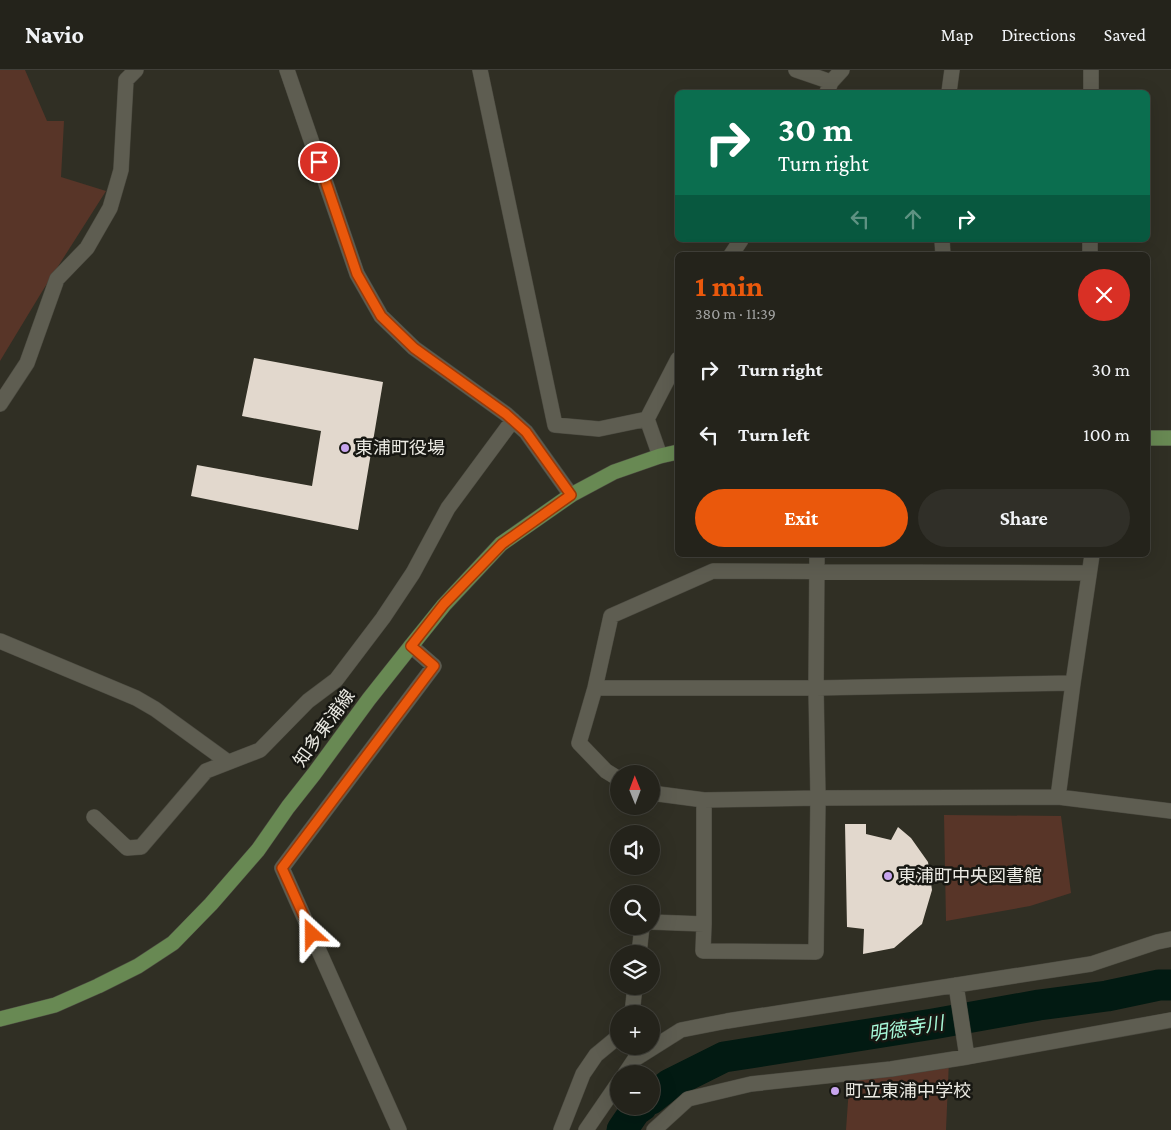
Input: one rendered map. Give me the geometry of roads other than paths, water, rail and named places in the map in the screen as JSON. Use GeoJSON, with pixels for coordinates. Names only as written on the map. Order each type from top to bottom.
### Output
{"type":"FeatureCollection","features":[{"type":"Feature","properties":{"kind":"main road"},"geometry":{"type":"LineString","coordinates":[[1150,438],[1171,438]]}},
{"type":"Feature","properties":{"kind":"main road","name":"知多東浦線"},"geometry":{"type":"LineString","coordinates":[[0,1019],[55,1005],[81,994],[138,966],[173,943],[211,904],[258,850],[369,699],[444,604],[502,544],[571,495],[614,472],[675,453]]}},
{"type":"Feature","properties":{"kind":"street"},"geometry":{"type":"LineString","coordinates":[[0,404],[26,363],[57,279],[87,248],[110,208],[121,170],[126,80],[136,70]]}},
{"type":"Feature","properties":{"kind":"street"},"geometry":{"type":"LineString","coordinates":[[286,70],[357,274],[381,316],[414,348],[514,420],[526,432],[571,495]]}},
{"type":"Feature","properties":{"kind":"street"},"geometry":{"type":"LineString","coordinates":[[480,70],[555,425],[599,429],[647,419]]}},
{"type":"Feature","properties":{"kind":"street"},"geometry":{"type":"LineString","coordinates":[[796,70],[829,87],[842,70]]}},
{"type":"Feature","properties":{"kind":"street"},"geometry":{"type":"LineString","coordinates":[[949,90],[952,70]]}},
{"type":"Feature","properties":{"kind":"street"},"geometry":{"type":"LineString","coordinates":[[1091,70],[1091,90]]}},
{"type":"Feature","properties":{"kind":"street"},"geometry":{"type":"LineString","coordinates":[[660,456],[647,419],[675,365]]}},
{"type":"Feature","properties":{"kind":"street"},"geometry":{"type":"LineString","coordinates":[[94,818],[127,848],[141,847],[206,771],[260,750],[308,700],[336,680],[383,618],[413,573],[448,508],[514,420]]}},
{"type":"Feature","properties":{"kind":"street"},"geometry":{"type":"LineString","coordinates":[[704,800],[703,951],[816,952],[818,798],[816,688],[817,557]]}},
{"type":"Feature","properties":{"kind":"street"},"geometry":{"type":"LineString","coordinates":[[1058,797],[1092,557]]}},
{"type":"Feature","properties":{"kind":"street"},"geometry":{"type":"LineString","coordinates":[[610,774],[579,743],[595,688],[610,616],[712,571],[1090,573]]}},
{"type":"Feature","properties":{"kind":"street"},"geometry":{"type":"LineString","coordinates":[[0,641],[136,698],[155,709],[228,762]]}},
{"type":"Feature","properties":{"kind":"street"},"geometry":{"type":"LineString","coordinates":[[399,1130],[282,868],[434,666],[411,646]]}},
{"type":"Feature","properties":{"kind":"street"},"geometry":{"type":"LineString","coordinates":[[595,688],[816,688],[1073,683]]}},
{"type":"Feature","properties":{"kind":"street"},"geometry":{"type":"LineString","coordinates":[[660,794],[704,800],[1058,797],[1171,811]]}},
{"type":"Feature","properties":{"kind":"street"},"geometry":{"type":"LineString","coordinates":[[660,922],[704,924]]}},
{"type":"Feature","properties":{"kind":"street"},"geometry":{"type":"LineString","coordinates":[[631,1065],[635,1059],[681,1030],[727,1021],[1091,964],[1171,939]]}},
{"type":"Feature","properties":{"kind":"street"},"geometry":{"type":"LineString","coordinates":[[956,985],[967,1058]]}},
{"type":"Feature","properties":{"kind":"street"},"geometry":{"type":"LineString","coordinates":[[654,1130],[688,1099],[751,1084],[891,1069],[967,1058],[1171,1020]]}},
{"type":"Feature","properties":{"kind":"street"},"geometry":{"type":"LineString","coordinates":[[561,1130],[583,1074],[596,1055],[610,1043]]}},
{"type":"Feature","properties":{"kind":"street"},"geometry":{"type":"LineString","coordinates":[[586,1130],[610,1095]]}},
{"type":"Feature","properties":{"kind":"waterway","name":"明徳寺川"},"geometry":{"type":"LineString","coordinates":[[660,1092],[670,1084],[724,1057],[1039,1005],[1107,996],[1159,985],[1171,985]]}},
{"type":"Feature","properties":{"kind":"waterway","name":"明徳寺川"},"geometry":{"type":"LineString","coordinates":[[622,1130],[632,1115]]}},
{"type":"Feature","properties":{"kind":"place","name":"東浦町役場"},"geometry":{"type":"Point","coordinates":[345,448]}},
{"type":"Feature","properties":{"kind":"place","name":"東浦町中央図書館"},"geometry":{"type":"Point","coordinates":[888,876]}},
{"type":"Feature","properties":{"kind":"place","name":"町立東浦中学校"},"geometry":{"type":"Point","coordinates":[835,1091]}}]}
